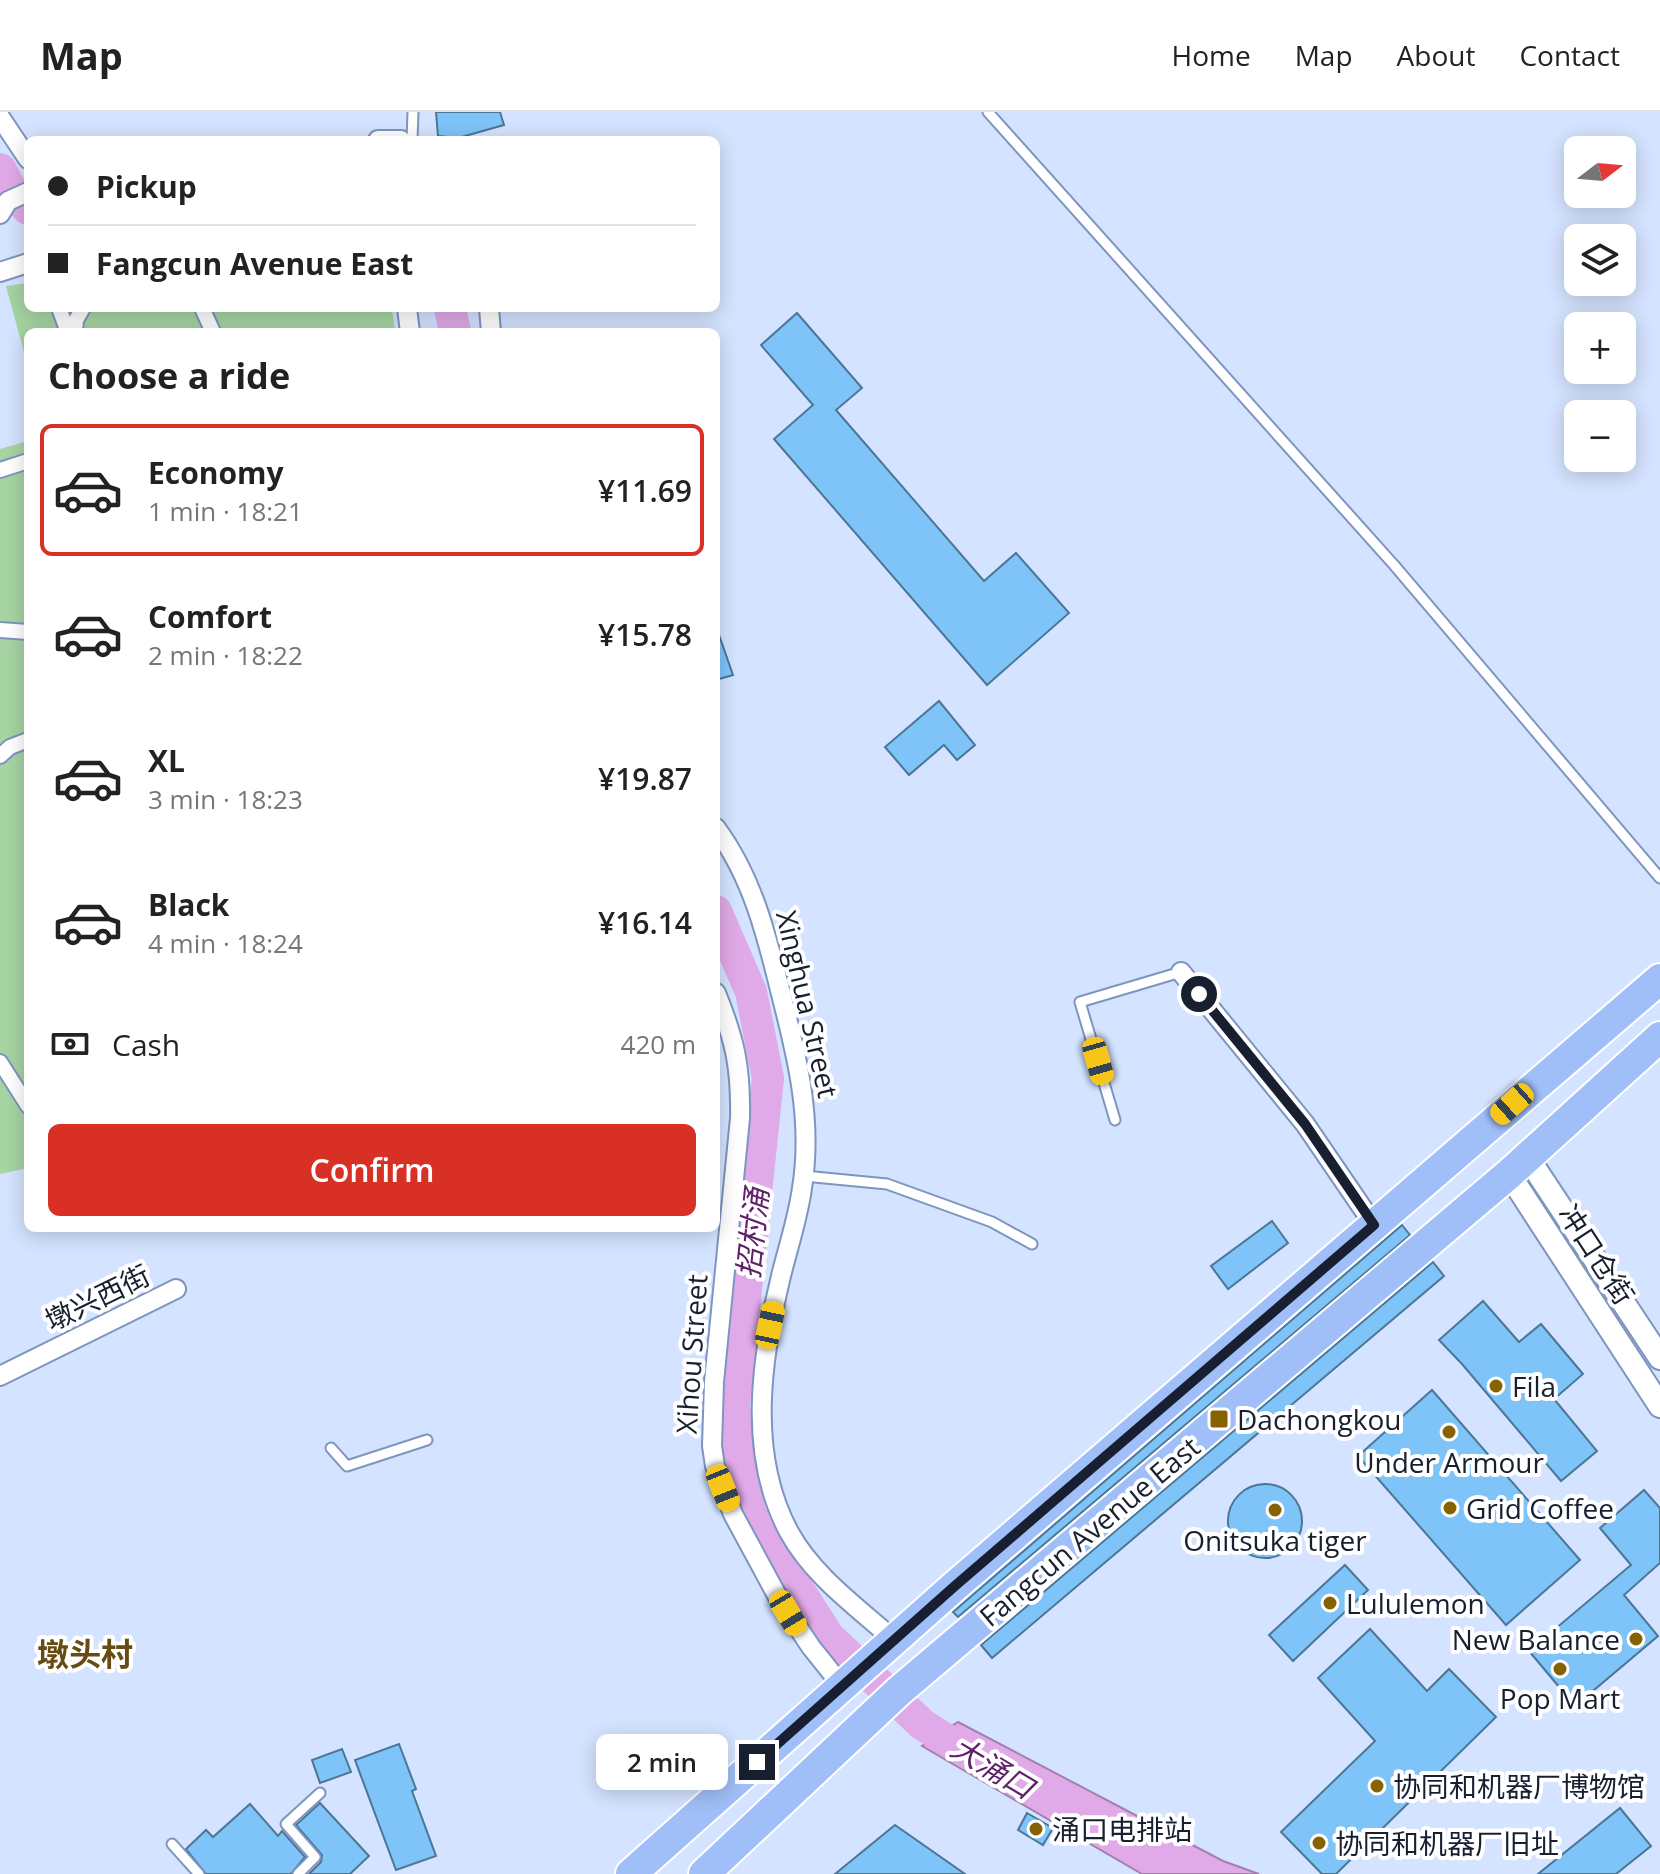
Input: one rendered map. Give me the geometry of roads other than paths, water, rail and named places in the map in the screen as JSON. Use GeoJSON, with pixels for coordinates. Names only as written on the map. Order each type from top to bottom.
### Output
{"type":"FeatureCollection","features":[{"type":"Feature","properties":{"kind":"highway","name":"Fangcun Avenue East"},"geometry":{"type":"LineString","coordinates":[[631,1874],[894,1640],[1660,979]]}},
{"type":"Feature","properties":{"kind":"highway","name":"Fangcun Avenue East"},"geometry":{"type":"LineString","coordinates":[[704,1874],[890,1698],[1518,1166],[1660,1037]]}},
{"type":"Feature","properties":{"kind":"street"},"geometry":{"type":"LineString","coordinates":[[0,117],[24,153]]}},
{"type":"Feature","properties":{"kind":"street"},"geometry":{"type":"LineString","coordinates":[[0,214],[8,201],[24,194]]}},
{"type":"Feature","properties":{"kind":"street"},"geometry":{"type":"LineString","coordinates":[[0,272],[24,264]]}},
{"type":"Feature","properties":{"kind":"street"},"geometry":{"type":"LineString","coordinates":[[0,470],[24,462]]}},
{"type":"Feature","properties":{"kind":"street"},"geometry":{"type":"LineString","coordinates":[[0,630],[24,632]]}},
{"type":"Feature","properties":{"kind":"street"},"geometry":{"type":"LineString","coordinates":[[0,756],[10,747],[24,742]]}},
{"type":"Feature","properties":{"kind":"street","name":"Xinghua Street"},"geometry":{"type":"LineString","coordinates":[[720,834],[737,861],[759,910],[793,1038],[805,1107],[807,1137],[804,1176],[770,1325],[763,1378],[762,1428],[767,1468],[779,1511],[800,1550],[816,1570],[894,1640]]}},
{"type":"Feature","properties":{"kind":"street"},"geometry":{"type":"LineString","coordinates":[[1181,972],[1305,1124],[1374,1225]]}},
{"type":"Feature","properties":{"kind":"street","name":"Xihou Street"},"geometry":{"type":"LineString","coordinates":[[720,1004],[737,1051],[741,1089],[714,1382],[712,1446],[715,1466],[733,1514],[779,1599],[811,1647],[856,1675]]}},
{"type":"Feature","properties":{"kind":"street"},"geometry":{"type":"LineString","coordinates":[[0,1062],[24,1100]]}},
{"type":"Feature","properties":{"kind":"street","name":"冲口仓街"},"geometry":{"type":"LineString","coordinates":[[1518,1166],[1660,1358]]}},
{"type":"Feature","properties":{"kind":"street","name":"冲口仓街"},"geometry":{"type":"LineString","coordinates":[[1518,1166],[1660,1406]]}},
{"type":"Feature","properties":{"kind":"street","name":"墩兴西街"},"geometry":{"type":"LineString","coordinates":[[0,1376],[176,1289]]}},
{"type":"Feature","properties":{"kind":"lane"},"geometry":{"type":"LineString","coordinates":[[412,136],[413,112]]}},
{"type":"Feature","properties":{"kind":"lane"},"geometry":{"type":"LineString","coordinates":[[988,112],[1394,565],[1660,878]]}},
{"type":"Feature","properties":{"kind":"lane"},"geometry":{"type":"LineString","coordinates":[[1115,1120],[1080,1002],[1181,972]]}},
{"type":"Feature","properties":{"kind":"lane"},"geometry":{"type":"LineString","coordinates":[[804,1176],[887,1184],[992,1222],[1032,1244]]}},
{"type":"Feature","properties":{"kind":"lane"},"geometry":{"type":"LineString","coordinates":[[331,1448],[347,1466],[427,1440]]}},
{"type":"Feature","properties":{"kind":"lane"},"geometry":{"type":"LineString","coordinates":[[298,1874],[315,1857],[286,1824],[320,1793]]}},
{"type":"Feature","properties":{"kind":"lane"},"geometry":{"type":"LineString","coordinates":[[172,1844],[199,1874]]}},
{"type":"Feature","properties":{"kind":"water","name":"大涌口"},"geometry":{"type":"Polygon","coordinates":[[[958,1722],[1223,1861],[1259,1874],[1142,1874],[922,1746],[958,1722]]]}},
{"type":"Feature","properties":{"kind":"waterway","name":"招村涌"},"geometry":{"type":"LineString","coordinates":[[0,169],[24,204]]}},
{"type":"Feature","properties":{"kind":"waterway","name":"招村涌"},"geometry":{"type":"LineString","coordinates":[[451,312],[454,328]]}},
{"type":"Feature","properties":{"kind":"waterway","name":"招村涌"},"geometry":{"type":"LineString","coordinates":[[720,920],[751,992],[768,1078],[734,1404],[739,1451],[767,1541],[829,1637],[923,1725],[974,1757]]}},
{"type":"Feature","properties":{"kind":"place","name":"Fila"},"geometry":{"type":"Point","coordinates":[1496,1386]}},
{"type":"Feature","properties":{"kind":"place","name":"Dachongkou"},"geometry":{"type":"Point","coordinates":[1219,1419]}},
{"type":"Feature","properties":{"kind":"place","name":"Under Armour"},"geometry":{"type":"Point","coordinates":[1449,1432]}},
{"type":"Feature","properties":{"kind":"place","name":"Grid Coffee"},"geometry":{"type":"Point","coordinates":[1450,1508]}},
{"type":"Feature","properties":{"kind":"place","name":"Onitsuka tiger"},"geometry":{"type":"Point","coordinates":[1275,1510]}},
{"type":"Feature","properties":{"kind":"place","name":"Lululemon"},"geometry":{"type":"Point","coordinates":[1330,1603]}},
{"type":"Feature","properties":{"kind":"place","name":"New Balance"},"geometry":{"type":"Point","coordinates":[1636,1639]}},
{"type":"Feature","properties":{"kind":"place","name":"Pop Mart"},"geometry":{"type":"Point","coordinates":[1560,1669]}},
{"type":"Feature","properties":{"kind":"place","name":"协同和机器厂博物馆"},"geometry":{"type":"Point","coordinates":[1377,1786]}},
{"type":"Feature","properties":{"kind":"place","name":"涌口电排站"},"geometry":{"type":"Point","coordinates":[1036,1829]}},
{"type":"Feature","properties":{"kind":"place","name":"协同和机器厂旧址"},"geometry":{"type":"Point","coordinates":[1319,1843]}},
{"type":"Feature","properties":{"kind":"district","name":"墩头村"},"geometry":{"type":"Point","coordinates":[85,1653]}}]}
